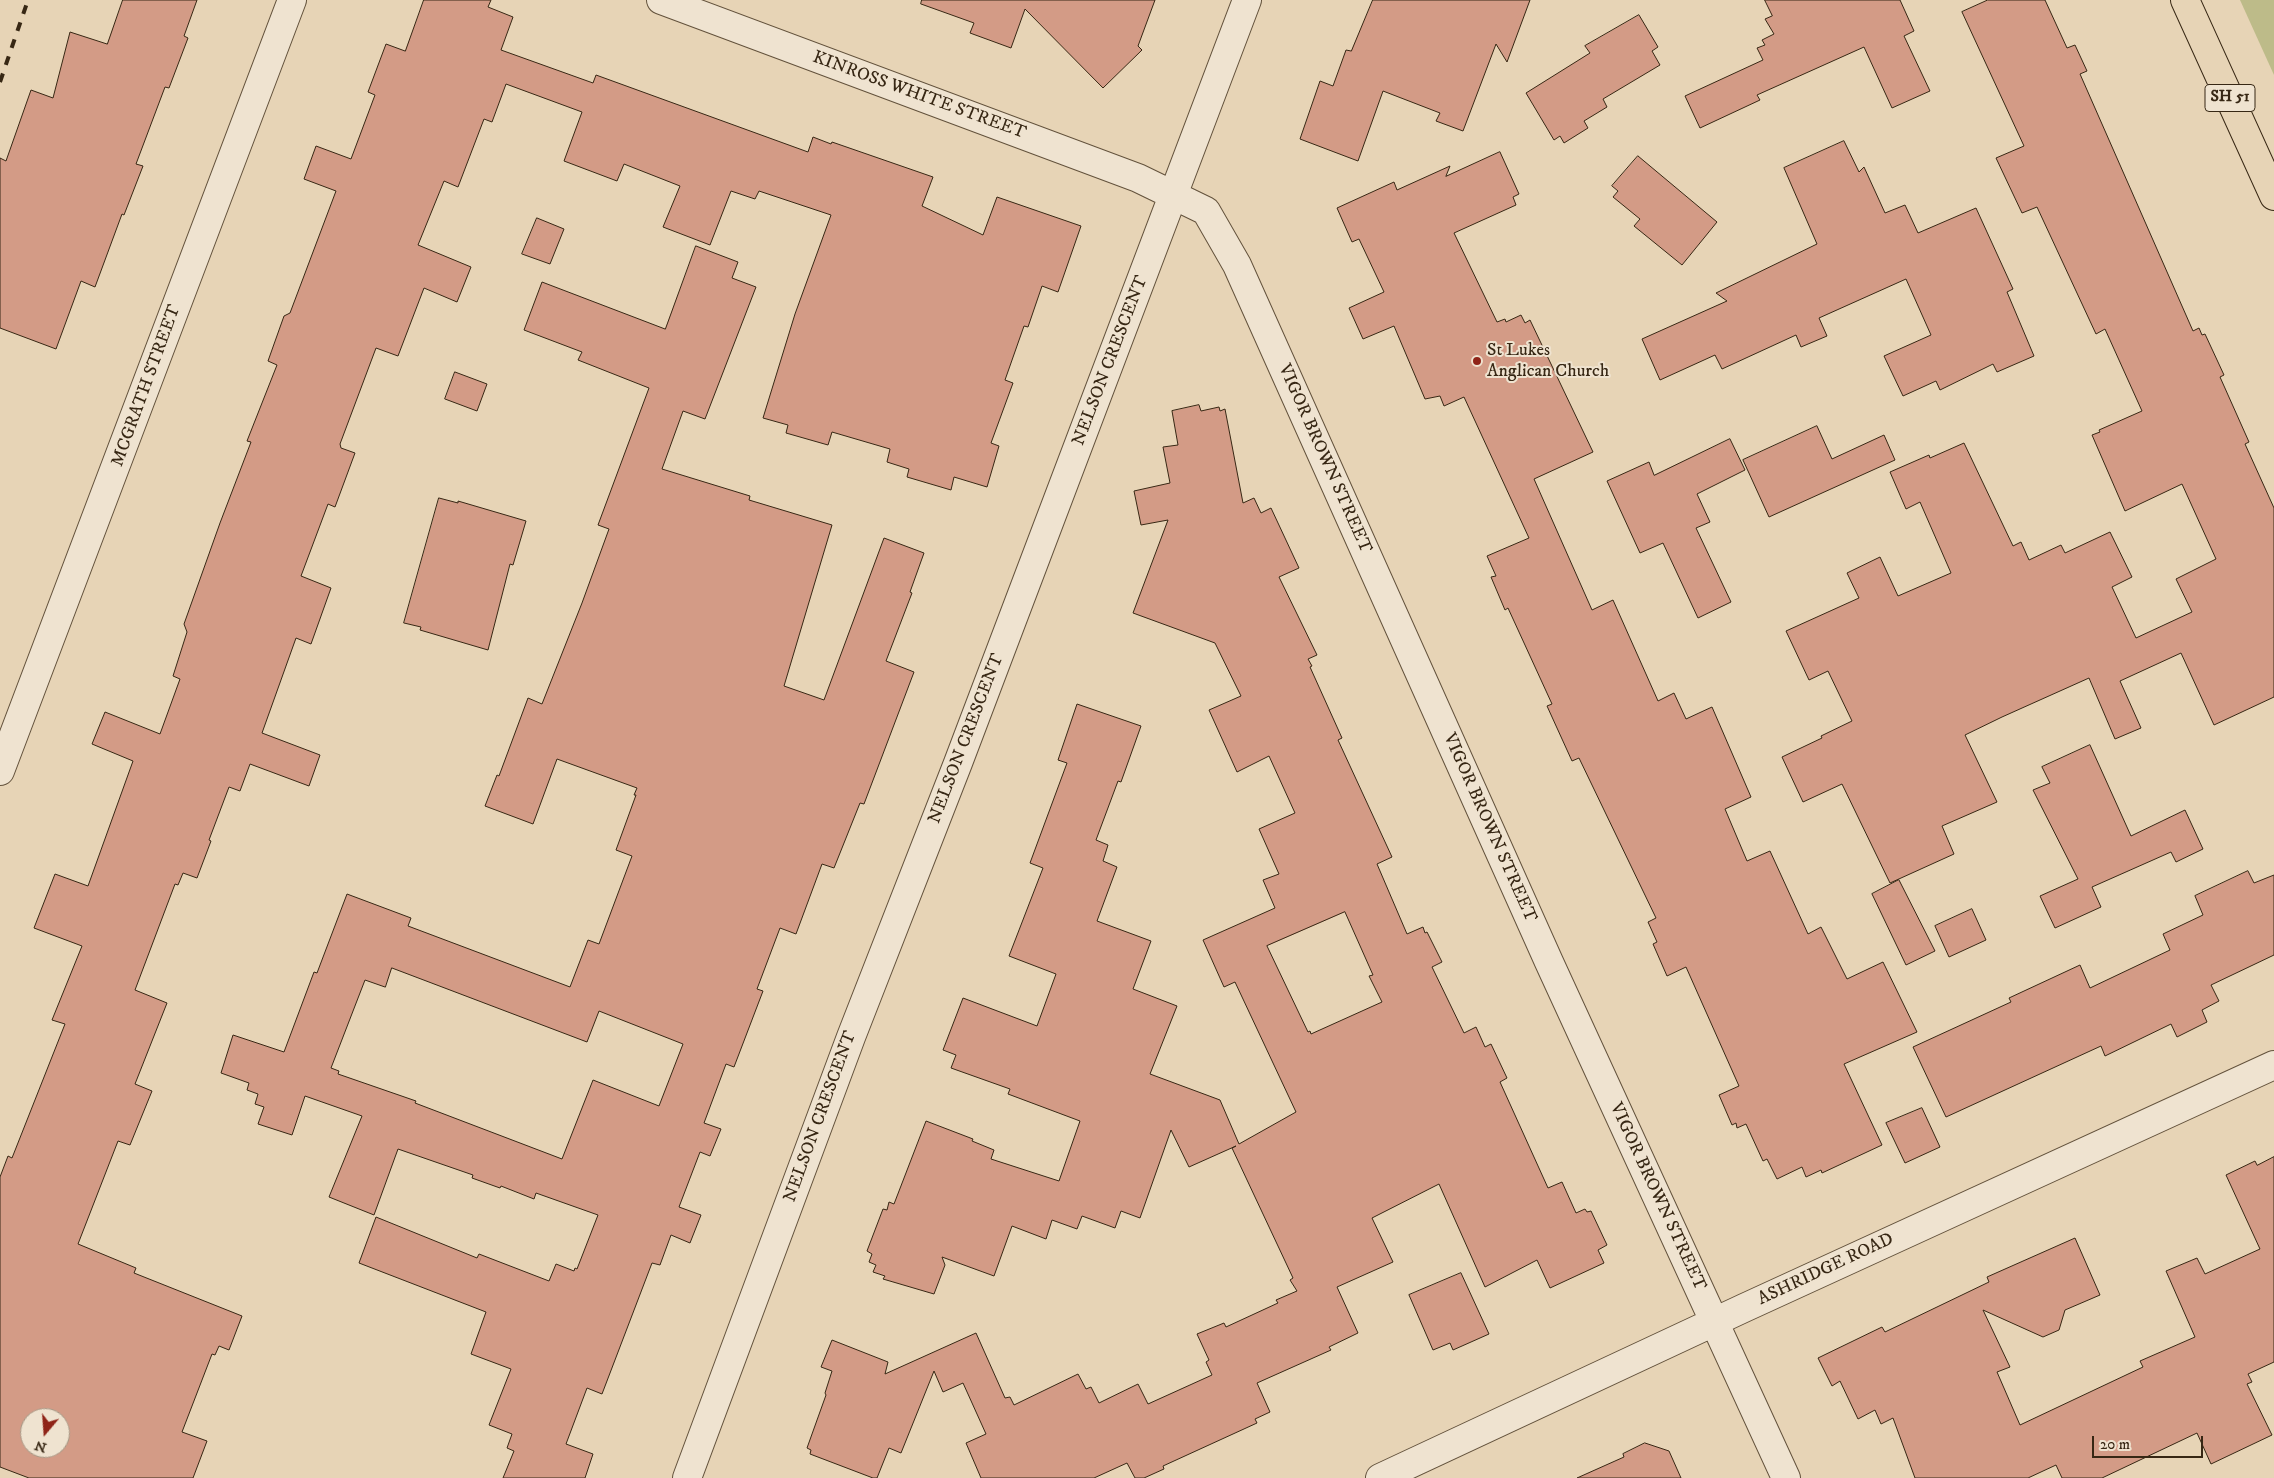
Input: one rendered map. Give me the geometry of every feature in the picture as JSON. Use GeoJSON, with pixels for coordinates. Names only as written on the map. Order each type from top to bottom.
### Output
{"type":"FeatureCollection","features":[{"type":"Feature","properties":{"kind":"main road","name":"SH 51"},"geometry":{"type":"LineString","coordinates":[[2185,0],[2274,196]]}},
{"type":"Feature","properties":{"kind":"street","name":"MCGRATH STREET"},"geometry":{"type":"LineString","coordinates":[[0,771],[292,0]]}},
{"type":"Feature","properties":{"kind":"street","name":"KINROSS WHITE STREET"},"geometry":{"type":"LineString","coordinates":[[661,0],[1138,178],[1175,195]]}},
{"type":"Feature","properties":{"kind":"street","name":"NELSON CRESCENT"},"geometry":{"type":"LineString","coordinates":[[687,1478],[851,1037],[951,782],[1175,195],[1247,0]]}},
{"type":"Feature","properties":{"kind":"street","name":"VIGOR BROWN STREET"},"geometry":{"type":"LineString","coordinates":[[1175,195],[1206,211],[1237,265],[1553,971],[1786,1478]]}},
{"type":"Feature","properties":{"kind":"street","name":"ASHRIDGE ROAD"},"geometry":{"type":"LineString","coordinates":[[1380,1478],[1714,1322],[2274,1065]]}},
{"type":"Feature","properties":{"kind":"shaded area"},"geometry":{"type":"Polygon","coordinates":[[[2240,0],[2274,0],[2274,75],[2240,0]]]}},
{"type":"Feature","properties":{"kind":"building"},"geometry":{"type":"Polygon","coordinates":[[[123,0],[197,0],[184,36],[188,38],[169,88],[165,87],[136,164],[143,166],[124,215],[122,214],[95,287],[81,281],[56,349],[0,328],[0,158],[6,161],[31,90],[53,98],[70,32],[107,44],[123,0]]]}},
{"type":"Feature","properties":{"kind":"building"},"geometry":{"type":"Polygon","coordinates":[[[424,0],[491,0],[488,7],[513,17],[501,50],[593,83],[596,75],[808,152],[813,137],[933,177],[922,206],[983,235],[997,197],[1081,226],[1058,292],[1042,286],[1028,327],[1024,326],[1005,380],[1013,383],[991,443],[999,446],[987,487],[954,477],[951,490],[907,477],[909,469],[887,462],[890,449],[832,432],[828,445],[786,433],[788,425],[763,418],[795,314],[831,215],[759,191],[755,199],[731,191],[710,245],[663,227],[680,186],[624,164],[617,181],[564,161],[582,112],[506,84],[492,122],[484,119],[458,187],[444,181],[418,245],[471,267],[457,302],[424,288],[398,356],[376,348],[340,444],[341,448],[355,453],[335,507],[328,504],[301,576],[331,588],[311,644],[296,638],[262,733],[320,755],[309,786],[250,764],[240,791],[229,787],[197,878],[183,873],[178,885],[175,884],[135,990],[167,1003],[135,1084],[152,1091],[130,1145],[118,1141],[78,1244],[136,1268],[134,1273],[242,1316],[229,1350],[219,1346],[215,1355],[212,1354],[182,1432],[207,1441],[193,1478],[29,1478],[0,1467],[0,1177],[8,1156],[12,1158],[65,1024],[52,1020],[82,946],[34,928],[55,874],[88,886],[133,761],[92,744],[105,712],[160,734],[180,679],[173,676],[187,632],[184,624],[251,442],[247,441],[277,365],[268,361],[284,316],[290,313],[336,191],[304,179],[316,146],[351,159],[375,95],[368,92],[386,44],[405,51],[424,0]]]}},
{"type":"Feature","properties":{"kind":"building"},"geometry":{"type":"Polygon","coordinates":[[[922,0],[1155,0],[1138,46],[1142,50],[1103,88],[1025,9],[1011,48],[970,33],[974,23],[921,4],[922,0]]]}},
{"type":"Feature","properties":{"kind":"building"},"geometry":{"type":"Polygon","coordinates":[[[1373,0],[1530,0],[1507,62],[1496,44],[1463,131],[1436,121],[1440,113],[1383,91],[1358,161],[1300,139],[1320,81],[1333,86],[1346,50],[1351,51],[1373,0]]]}},
{"type":"Feature","properties":{"kind":"building"},"geometry":{"type":"Polygon","coordinates":[[[1765,0],[1900,0],[1914,31],[1904,36],[1930,91],[1892,108],[1864,47],[1757,95],[1760,100],[1700,128],[1685,96],[1763,60],[1757,48],[1765,45],[1762,40],[1774,34],[1765,19],[1772,16],[1765,0]]]}},
{"type":"Feature","properties":{"kind":"building"},"geometry":{"type":"Polygon","coordinates":[[[1988,0],[2045,0],[2067,48],[2075,45],[2087,71],[2080,74],[2193,331],[2199,328],[2202,335],[2205,334],[2224,375],[2220,377],[2249,442],[2245,444],[2274,508],[2274,697],[2214,725],[2181,653],[2120,681],[2141,728],[2115,739],[2089,678],[2002,717],[1965,735],[1997,802],[1942,826],[1954,854],[1890,883],[1842,784],[1803,802],[1782,757],[1852,721],[1828,671],[1809,680],[1786,631],[1859,598],[1847,573],[1880,557],[1898,596],[1951,573],[1920,502],[1906,509],[1890,472],[1929,455],[1930,458],[1964,443],[2013,546],[2021,542],[2029,560],[2061,545],[2065,553],[2110,532],[2132,577],[2112,587],[2136,638],[2192,612],[2176,579],[2216,559],[2182,484],[2125,511],[2092,435],[2142,411],[2105,329],[2096,334],[2037,207],[2022,213],[1996,158],[2024,146],[1962,12],[1988,0]]]}},
{"type":"Feature","properties":{"kind":"building"},"geometry":{"type":"Polygon","coordinates":[[[1639,15],[1658,47],[1652,51],[1660,65],[1603,99],[1607,107],[1584,121],[1588,128],[1564,143],[1560,136],[1554,140],[1526,93],[1590,53],[1585,46],[1639,15]]]}},
{"type":"Feature","properties":{"kind":"building"},"geometry":{"type":"Polygon","coordinates":[[[1844,141],[1859,172],[1864,167],[1885,213],[1905,205],[1918,233],[1976,208],[2013,289],[2007,292],[2034,356],[1997,372],[1993,364],[1940,390],[1936,381],[1903,396],[1884,356],[1931,335],[1906,279],[1819,318],[1827,336],[1801,347],[1796,335],[1722,369],[1715,355],[1660,380],[1642,339],[1727,301],[1716,293],[1817,244],[1784,168],[1844,141]]]}},
{"type":"Feature","properties":{"kind":"building"},"geometry":{"type":"Polygon","coordinates":[[[1500,152],[1519,194],[1513,197],[1516,205],[1454,233],[1497,322],[1505,319],[1506,322],[1521,315],[1525,323],[1530,320],[1593,452],[1534,479],[1592,610],[1613,600],[1658,701],[1674,693],[1686,719],[1712,707],[1751,797],[1725,809],[1747,861],[1770,851],[1808,934],[1821,927],[1847,979],[1883,962],[1917,1032],[1844,1064],[1882,1145],[1822,1173],[1821,1170],[1806,1177],[1802,1167],[1777,1179],[1767,1159],[1763,1161],[1746,1124],[1737,1128],[1736,1123],[1732,1125],[1719,1095],[1739,1086],[1686,967],[1667,976],[1653,944],[1657,942],[1648,922],[1656,918],[1579,758],[1572,761],[1547,706],[1552,704],[1508,608],[1505,610],[1491,577],[1496,576],[1487,556],[1529,538],[1464,397],[1444,406],[1440,396],[1425,399],[1394,326],[1363,339],[1349,308],[1384,292],[1359,239],[1352,242],[1337,208],[1394,182],[1397,190],[1450,166],[1446,176],[1500,152]]]}},
{"type":"Feature","properties":{"kind":"building"},"geometry":{"type":"Polygon","coordinates":[[[1638,156],[1717,222],[1682,265],[1634,226],[1640,219],[1613,197],[1618,191],[1612,186],[1638,156]]]}},
{"type":"Feature","properties":{"kind":"building"},"geometry":{"type":"Polygon","coordinates":[[[537,218],[564,229],[550,264],[522,254],[537,218]]]}},
{"type":"Feature","properties":{"kind":"building"},"geometry":{"type":"Polygon","coordinates":[[[696,246],[738,262],[732,278],[756,287],[705,419],[683,411],[662,469],[750,496],[749,500],[832,525],[784,686],[824,700],[884,538],[924,553],[910,592],[912,593],[886,661],[914,672],[864,804],[860,803],[834,868],[822,864],[796,934],[780,928],[757,989],[763,991],[734,1067],[726,1064],[704,1123],[721,1129],[710,1156],[700,1152],[679,1207],[701,1215],[690,1243],[671,1235],[660,1265],[652,1263],[602,1394],[587,1388],[566,1444],[593,1454],[585,1478],[503,1478],[514,1451],[507,1448],[512,1434],[489,1425],[511,1369],[471,1354],[486,1312],[359,1263],[376,1217],[477,1258],[479,1254],[549,1281],[556,1264],[574,1271],[575,1268],[577,1269],[598,1215],[536,1193],[534,1199],[501,1186],[500,1188],[472,1178],[473,1175],[398,1149],[374,1215],[329,1197],[362,1116],[305,1096],[292,1135],[258,1124],[264,1107],[255,1104],[258,1094],[247,1090],[249,1083],[221,1073],[233,1035],[284,1052],[314,972],[317,973],[347,894],[411,918],[408,926],[570,987],[588,940],[599,944],[632,856],[616,850],[637,788],[557,759],[533,824],[485,806],[497,775],[499,776],[528,698],[542,704],[582,603],[609,529],[598,525],[649,388],[578,360],[582,352],[524,330],[542,282],[665,329],[696,246]],[[392,968],[385,987],[365,980],[331,1068],[339,1071],[338,1074],[416,1101],[415,1103],[562,1159],[593,1080],[659,1106],[683,1044],[599,1011],[587,1042],[392,968]]]}},
{"type":"Feature","properties":{"kind":"building"},"geometry":{"type":"Polygon","coordinates":[[[455,372],[487,384],[477,411],[445,399],[455,372]]]}},
{"type":"Feature","properties":{"kind":"building"},"geometry":{"type":"Polygon","coordinates":[[[1199,405],[1201,411],[1219,407],[1220,411],[1225,409],[1243,503],[1254,498],[1261,513],[1271,508],[1299,568],[1279,577],[1317,655],[1308,659],[1342,738],[1338,740],[1392,857],[1377,864],[1407,934],[1423,927],[1425,933],[1427,932],[1442,962],[1432,967],[1464,1033],[1476,1027],[1485,1047],[1491,1044],[1507,1078],[1500,1082],[1548,1188],[1562,1182],[1576,1213],[1585,1209],[1587,1212],[1591,1211],[1607,1245],[1598,1250],[1604,1263],[1550,1288],[1537,1260],[1485,1287],[1439,1184],[1372,1218],[1393,1262],[1337,1287],[1358,1333],[1329,1347],[1331,1350],[1257,1383],[1270,1412],[1255,1419],[1257,1423],[1163,1466],[1164,1469],[1144,1478],[1135,1478],[1127,1463],[1094,1478],[981,1478],[966,1443],[986,1434],[963,1383],[943,1392],[934,1371],[901,1453],[889,1448],[877,1478],[873,1478],[810,1454],[811,1450],[807,1448],[826,1395],[832,1371],[821,1367],[832,1340],[888,1362],[885,1374],[976,1333],[1005,1398],[1010,1397],[1014,1405],[1078,1374],[1086,1389],[1091,1387],[1099,1403],[1138,1384],[1148,1404],[1212,1375],[1206,1362],[1209,1360],[1197,1334],[1224,1323],[1226,1327],[1278,1303],[1276,1300],[1297,1291],[1290,1280],[1293,1278],[1232,1148],[1236,1146],[1189,1167],[1171,1130],[1140,1218],[1121,1211],[1115,1228],[1082,1216],[1077,1229],[1052,1220],[1046,1239],[1012,1226],[994,1276],[942,1257],[945,1265],[934,1294],[883,1279],[885,1276],[873,1272],[876,1265],[869,1262],[872,1254],[867,1251],[883,1209],[887,1210],[889,1202],[894,1204],[926,1121],[973,1139],[972,1141],[994,1150],[991,1159],[1059,1181],[1080,1121],[1008,1094],[1010,1089],[951,1068],[956,1055],[943,1050],[963,998],[1037,1026],[1056,974],[1009,956],[1043,868],[1030,863],[1067,763],[1058,760],[1077,704],[1141,726],[1121,782],[1118,781],[1096,840],[1108,845],[1103,861],[1117,867],[1097,921],[1151,941],[1133,989],[1177,1006],[1150,1074],[1220,1100],[1239,1144],[1296,1112],[1235,982],[1224,987],[1203,940],[1275,908],[1263,880],[1279,874],[1259,829],[1295,813],[1269,756],[1237,772],[1209,710],[1241,696],[1215,643],[1133,613],[1168,520],[1141,525],[1134,491],[1170,483],[1163,447],[1178,445],[1172,411],[1199,405]],[[1345,912],[1267,946],[1308,1032],[1310,1031],[1311,1034],[1382,1002],[1369,976],[1373,975],[1345,912]]]}},
{"type":"Feature","properties":{"kind":"building"},"geometry":{"type":"Polygon","coordinates":[[[1817,426],[1832,459],[1884,435],[1895,460],[1769,517],[1743,460],[1817,426]]]}},
{"type":"Feature","properties":{"kind":"building"},"geometry":{"type":"Polygon","coordinates":[[[1730,439],[1745,470],[1697,494],[1710,522],[1696,528],[1731,602],[1698,618],[1663,543],[1640,553],[1607,481],[1649,462],[1654,475],[1730,439]]]}},
{"type":"Feature","properties":{"kind":"building"},"geometry":{"type":"Polygon","coordinates":[[[439,498],[458,503],[458,501],[526,521],[513,565],[510,564],[488,650],[420,630],[421,627],[404,623],[439,498]]]}},
{"type":"Feature","properties":{"kind":"building"},"geometry":{"type":"Polygon","coordinates":[[[2090,745],[2131,836],[2185,810],[2203,849],[2176,862],[2171,852],[2092,887],[2101,907],[2055,928],[2040,896],[2078,879],[2033,790],[2050,783],[2042,767],[2090,745]]]}},
{"type":"Feature","properties":{"kind":"building"},"geometry":{"type":"Polygon","coordinates":[[[2248,871],[2254,883],[2274,875],[2274,955],[2211,985],[2219,1001],[2202,1010],[2207,1022],[2177,1037],[2171,1024],[2105,1056],[2101,1046],[1946,1117],[1913,1047],[2011,1002],[2009,998],[2080,965],[2090,988],[2170,950],[2163,934],[2203,915],[2195,896],[2248,871]]]}},
{"type":"Feature","properties":{"kind":"building"},"geometry":{"type":"Polygon","coordinates":[[[1899,880],[1935,951],[1906,965],[1872,894],[1899,880]]]}},
{"type":"Feature","properties":{"kind":"building"},"geometry":{"type":"Polygon","coordinates":[[[1972,909],[1986,940],[1949,957],[1935,926],[1972,909]]]}},
{"type":"Feature","properties":{"kind":"building"},"geometry":{"type":"Polygon","coordinates":[[[1922,1108],[1940,1147],[1905,1163],[1886,1123],[1922,1108]]]}},
{"type":"Feature","properties":{"kind":"building"},"geometry":{"type":"Polygon","coordinates":[[[2274,1157],[2274,1362],[2248,1374],[2252,1382],[2247,1384],[2272,1435],[2211,1464],[2197,1433],[2102,1478],[2062,1478],[2056,1465],[2028,1478],[1915,1478],[1893,1418],[1881,1424],[1875,1410],[1858,1419],[1840,1381],[1832,1386],[1818,1358],[1882,1327],[1885,1332],[1989,1282],[1987,1277],[2075,1238],[2100,1295],[2065,1310],[2059,1330],[2043,1337],[1983,1310],[2010,1367],[1997,1372],[2020,1425],[2143,1367],[2140,1361],[2195,1337],[2166,1271],[2197,1258],[2205,1274],[2260,1249],[2226,1175],[2255,1161],[2257,1165],[2274,1157]]]}},
{"type":"Feature","properties":{"kind":"building"},"geometry":{"type":"Polygon","coordinates":[[[1461,1273],[1489,1334],[1453,1350],[1450,1343],[1433,1350],[1409,1295],[1461,1273]]]}},
{"type":"Feature","properties":{"kind":"building"},"geometry":{"type":"Polygon","coordinates":[[[1645,1443],[1669,1451],[1681,1478],[1577,1478],[1624,1457],[1623,1454],[1645,1443]]]}},
{"type":"Feature","properties":{"kind":"railway"},"geometry":{"type":"LineString","coordinates":[[0,82],[28,0]]}},
{"type":"Feature","properties":{"kind":"place","name":"St Lukes Anglican Church"},"geometry":{"type":"Point","coordinates":[1477,361]}}]}
